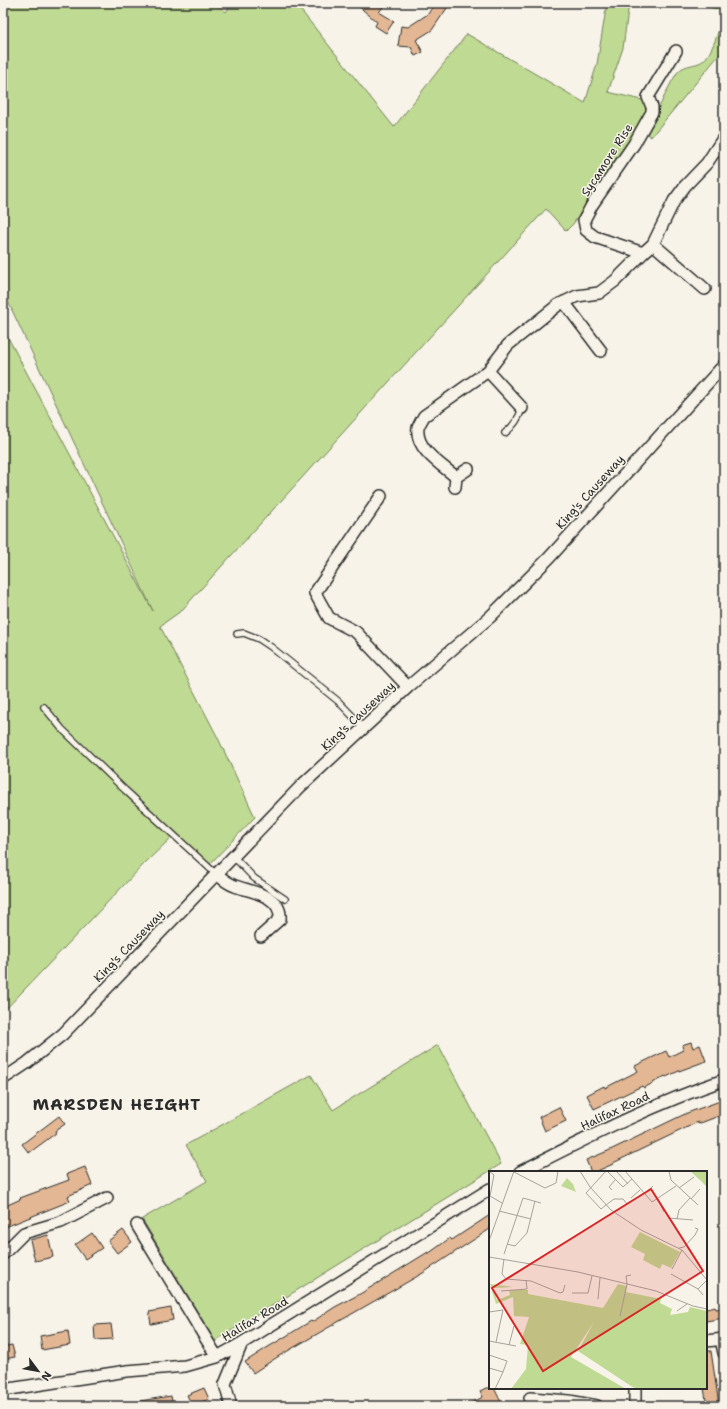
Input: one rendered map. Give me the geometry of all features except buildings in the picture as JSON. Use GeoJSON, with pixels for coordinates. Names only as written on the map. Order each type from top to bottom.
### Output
{"type":"FeatureCollection","features":[{"type":"Feature","properties":{"kind":"street","name":"Sycamore Rise"},"geometry":{"type":"LineString","coordinates":[[643,253],[595,237],[586,230],[584,220],[592,205],[634,144],[652,112],[652,107],[648,97],[676,51]]}},
{"type":"Feature","properties":{"kind":"street"},"geometry":{"type":"LineString","coordinates":[[468,469],[456,482],[427,453],[419,439],[418,427],[424,416],[488,371],[508,344],[558,305],[577,296],[599,292],[615,281],[653,244],[674,201],[685,186],[707,163],[724,137]]}},
{"type":"Feature","properties":{"kind":"street"},"geometry":{"type":"LineString","coordinates":[[653,244],[705,289]]}},
{"type":"Feature","properties":{"kind":"street"},"geometry":{"type":"LineString","coordinates":[[564,302],[601,351]]}},
{"type":"Feature","properties":{"kind":"street","name":"King's Causeway"},"geometry":{"type":"LineString","coordinates":[[3,1079],[27,1063],[63,1034],[232,856],[301,786],[408,688],[490,616],[549,558],[724,365]]}},
{"type":"Feature","properties":{"kind":"street"},"geometry":{"type":"LineString","coordinates":[[488,371],[522,408]]}},
{"type":"Feature","properties":{"kind":"street"},"geometry":{"type":"LineString","coordinates":[[381,496],[315,593],[330,618],[356,632],[408,688]]}},
{"type":"Feature","properties":{"kind":"street"},"geometry":{"type":"LineString","coordinates":[[216,874],[234,886],[259,892],[274,903],[280,912],[280,919],[261,936]]}},
{"type":"Feature","properties":{"kind":"street","name":"Halifax Road"},"geometry":{"type":"LineString","coordinates":[[522,1171],[602,1130],[688,1092],[724,1080]]}},
{"type":"Feature","properties":{"kind":"street","name":"Halifax Road"},"geometry":{"type":"LineString","coordinates":[[3,1390],[127,1371],[185,1366],[217,1357],[489,1190]]}},
{"type":"Feature","properties":{"kind":"street"},"geometry":{"type":"LineString","coordinates":[[3,1254],[24,1233],[61,1222],[107,1198]]}},
{"type":"Feature","properties":{"kind":"street"},"geometry":{"type":"LineString","coordinates":[[137,1225],[217,1357]]}},
{"type":"Feature","properties":{"kind":"street"},"geometry":{"type":"LineString","coordinates":[[707,1341],[723,1339],[724,1353]]}},
{"type":"Feature","properties":{"kind":"street"},"geometry":{"type":"LineString","coordinates":[[232,1406],[225,1384],[242,1343]]}},
{"type":"Feature","properties":{"kind":"street"},"geometry":{"type":"LineString","coordinates":[[634,1406],[635,1389]]}},
{"type":"Feature","properties":{"kind":"street"},"geometry":{"type":"LineString","coordinates":[[530,1398],[569,1401],[597,1406]]}},
{"type":"Feature","properties":{"kind":"lane"},"geometry":{"type":"LineString","coordinates":[[505,433],[513,426],[520,415],[522,408]]}},
{"type":"Feature","properties":{"kind":"lane"},"geometry":{"type":"LineString","coordinates":[[237,634],[244,633],[258,639],[283,656],[338,701],[364,728]]}},
{"type":"Feature","properties":{"kind":"lane"},"geometry":{"type":"LineString","coordinates":[[44,707],[62,729],[125,790],[216,874]]}},
{"type":"Feature","properties":{"kind":"lane"},"geometry":{"type":"LineString","coordinates":[[232,856],[254,878],[285,899]]}},
{"type":"Feature","properties":{"kind":"green space"},"geometry":{"type":"Polygon","coordinates":[[[3,3],[214,3],[226,12],[232,3],[295,3],[394,127],[467,34],[585,103],[597,64],[607,3],[629,3],[623,48],[608,92],[650,102],[630,142],[573,224],[566,231],[546,209],[181,611],[160,626],[218,738],[255,817],[208,866],[175,834],[144,864],[3,1012],[3,328],[153,611],[3,291],[3,3]]]}},
{"type":"Feature","properties":{"kind":"green space"},"geometry":{"type":"Polygon","coordinates":[[[695,3],[724,3],[724,11],[695,3]]]}},
{"type":"Feature","properties":{"kind":"green space"},"geometry":{"type":"Polygon","coordinates":[[[724,11],[724,49],[651,137],[647,134],[677,73],[682,68],[699,63],[708,55],[718,32],[724,11]]]}},
{"type":"Feature","properties":{"kind":"green space"},"geometry":{"type":"Polygon","coordinates":[[[438,1045],[501,1164],[215,1341],[142,1219],[207,1181],[186,1145],[311,1075],[333,1110],[438,1045]]]}},
{"type":"Feature","properties":{"kind":"district","name":"MARSDEN HEIGHT"},"geometry":{"type":"Point","coordinates":[117,1104]}}]}
